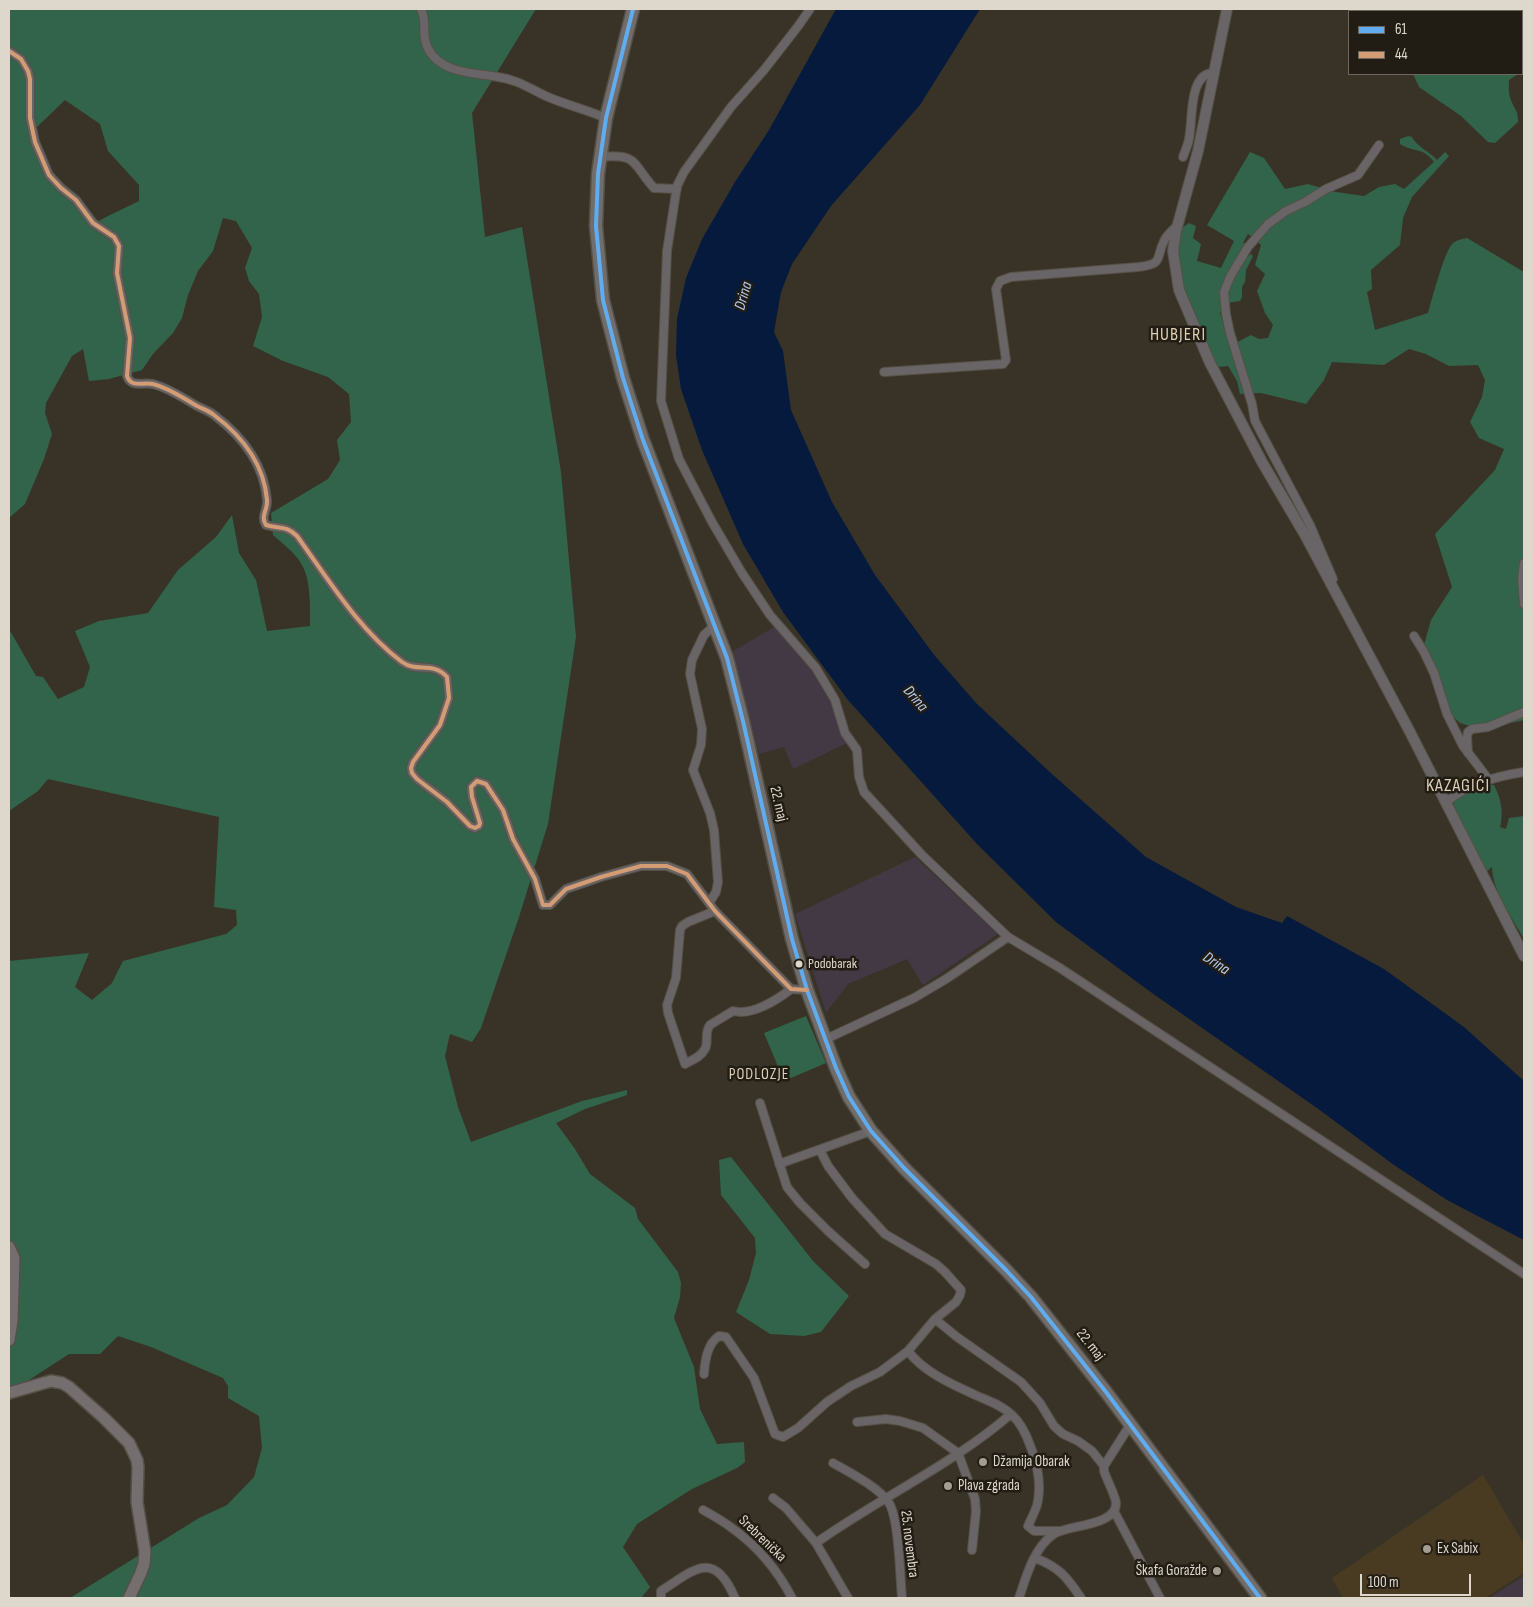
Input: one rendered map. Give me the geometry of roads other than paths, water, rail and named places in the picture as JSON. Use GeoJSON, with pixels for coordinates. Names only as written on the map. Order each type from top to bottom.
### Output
{"type":"FeatureCollection","features":[{"type":"Feature","properties":{"kind":"main road","name":"22. maj"},"geometry":{"type":"LineString","coordinates":[[633,9],[606,118],[596,198],[600,276],[611,336],[634,411],[727,658],[790,930],[807,990],[836,1068],[849,1097],[871,1131],[904,1168],[1031,1296],[1106,1392],[1260,1598]]}},
{"type":"Feature","properties":{"kind":"main road"},"geometry":{"type":"LineString","coordinates":[[9,1247],[14,1258],[12,1321],[9,1340]]}},
{"type":"Feature","properties":{"kind":"main road"},"geometry":{"type":"LineString","coordinates":[[9,1393],[51,1381],[62,1383],[104,1418],[129,1443],[137,1460],[137,1502],[145,1552],[144,1564],[129,1598]]}},
{"type":"Feature","properties":{"kind":"street"},"geometry":{"type":"LineString","coordinates":[[421,9],[424,18],[425,44],[432,55],[439,61],[474,75],[496,76],[523,83],[546,96],[606,118]]}},
{"type":"Feature","properties":{"kind":"street"},"geometry":{"type":"LineString","coordinates":[[810,9],[764,70],[732,107],[684,172],[677,189],[667,251],[661,401],[680,459],[712,522],[742,573],[770,615],[816,668],[834,700],[845,733],[857,750],[859,777],[864,792],[922,855],[1008,937],[1060,968],[1524,1274]]}},
{"type":"Feature","properties":{"kind":"street"},"geometry":{"type":"LineString","coordinates":[[1227,9],[1198,152],[1173,250],[1179,290],[1210,363],[1262,462],[1305,535],[1410,732],[1524,956]]}},
{"type":"Feature","properties":{"kind":"street"},"geometry":{"type":"LineString","coordinates":[[1224,23],[1229,19],[1233,9]]}},
{"type":"Feature","properties":{"kind":"street"},"geometry":{"type":"LineString","coordinates":[[9,51],[21,60],[28,71],[30,79],[30,118],[36,142],[49,175],[76,200],[93,223],[114,237],[119,246],[117,273],[130,338],[127,376],[129,381],[131,383],[148,383],[159,386],[212,413],[228,426],[250,451],[258,465],[268,503],[263,516],[263,521],[266,525],[289,529],[297,536],[357,620],[387,650],[404,664],[413,668],[436,668],[447,677],[449,698],[445,712],[437,730],[412,762],[412,774],[447,802],[470,826],[475,828],[480,823],[472,797],[472,787],[477,782],[486,784],[503,810],[513,839],[535,879],[544,905],[550,905],[566,889],[601,877],[641,866],[667,866],[687,874],[715,911],[792,989]]}},
{"type":"Feature","properties":{"kind":"street"},"geometry":{"type":"LineString","coordinates":[[1184,157],[1190,139],[1196,88],[1201,77],[1208,73],[1214,73]]}},
{"type":"Feature","properties":{"kind":"street"},"geometry":{"type":"LineString","coordinates":[[1340,602],[1326,560],[1310,524],[1255,421],[1249,391],[1230,333],[1224,303],[1224,292],[1230,277],[1248,247],[1268,224],[1286,211],[1326,189],[1358,175],[1379,145]]}},
{"type":"Feature","properties":{"kind":"street"},"geometry":{"type":"LineString","coordinates":[[600,156],[617,155],[631,158],[654,188],[677,189]]}},
{"type":"Feature","properties":{"kind":"street"},"geometry":{"type":"LineString","coordinates":[[884,372],[999,365],[1004,363],[1006,360],[1005,350],[996,289],[1000,281],[1012,277],[1151,265],[1159,259],[1163,242],[1178,225]]}},
{"type":"Feature","properties":{"kind":"street"},"geometry":{"type":"LineString","coordinates":[[1524,563],[1522,579],[1524,604]]}},
{"type":"Feature","properties":{"kind":"street"},"geometry":{"type":"LineString","coordinates":[[709,902],[716,892],[718,882],[714,830],[710,813],[694,770],[701,745],[702,729],[690,674],[692,660],[704,635],[715,625]]}},
{"type":"Feature","properties":{"kind":"street"},"geometry":{"type":"LineString","coordinates":[[1414,636],[1434,673],[1447,714],[1468,753],[1489,780]]}},
{"type":"Feature","properties":{"kind":"street"},"geometry":{"type":"LineString","coordinates":[[1468,753],[1467,737],[1468,732],[1472,729],[1488,727],[1524,712]]}},
{"type":"Feature","properties":{"kind":"street"},"geometry":{"type":"LineString","coordinates":[[1446,802],[1465,789],[1500,776],[1524,772]]}},
{"type":"Feature","properties":{"kind":"street"},"geometry":{"type":"LineString","coordinates":[[715,911],[682,926],[678,936],[676,978],[667,1005],[685,1064],[700,1055],[707,1047],[707,1028],[733,1011],[748,1012],[780,998],[792,989],[807,990]]}},
{"type":"Feature","properties":{"kind":"street"},"geometry":{"type":"LineString","coordinates":[[826,1039],[914,998],[1008,937]]}},
{"type":"Feature","properties":{"kind":"street"},"geometry":{"type":"LineString","coordinates":[[760,1103],[787,1187],[800,1204],[865,1264]]}},
{"type":"Feature","properties":{"kind":"street"},"geometry":{"type":"LineString","coordinates":[[779,1164],[871,1131]]}},
{"type":"Feature","properties":{"kind":"street"},"geometry":{"type":"LineString","coordinates":[[704,1374],[710,1345],[719,1336],[726,1337],[754,1378],[775,1434],[783,1436],[798,1428],[827,1402],[851,1386],[880,1372],[908,1351],[935,1319],[956,1302],[961,1290],[945,1272],[936,1264],[886,1234],[842,1185],[828,1166],[820,1150]]}},
{"type":"Feature","properties":{"kind":"street"},"geometry":{"type":"LineString","coordinates":[[908,1351],[927,1369],[950,1383],[994,1403],[1011,1414],[1020,1423],[1037,1463],[1039,1496],[1037,1506],[1028,1526],[1034,1531],[1059,1531],[1101,1521],[1109,1517],[1114,1511],[1116,1504],[1104,1471],[1104,1466],[1092,1451],[1078,1441],[1063,1434],[1054,1426],[1040,1403],[1021,1382],[957,1337],[935,1319]]}},
{"type":"Feature","properties":{"kind":"street"},"geometry":{"type":"LineString","coordinates":[[816,1543],[958,1453],[1011,1414]]}},
{"type":"Feature","properties":{"kind":"street"},"geometry":{"type":"LineString","coordinates":[[857,1422],[886,1419],[923,1428],[958,1453],[975,1499],[976,1511],[972,1550]]}},
{"type":"Feature","properties":{"kind":"street"},"geometry":{"type":"LineString","coordinates":[[1104,1466],[1130,1425]]}},
{"type":"Feature","properties":{"kind":"street","name":"25. novembra"},"geometry":{"type":"LineString","coordinates":[[833,1463],[862,1480],[886,1499],[892,1510],[896,1530],[902,1598]]}},
{"type":"Feature","properties":{"kind":"street"},"geometry":{"type":"LineString","coordinates":[[773,1498],[786,1508],[816,1543],[848,1598]]}},
{"type":"Feature","properties":{"kind":"street","name":"Srebrenička"},"geometry":{"type":"LineString","coordinates":[[703,1510],[733,1528],[757,1550],[782,1579],[792,1598]]}},
{"type":"Feature","properties":{"kind":"street"},"geometry":{"type":"LineString","coordinates":[[1114,1511],[1157,1597]]}},
{"type":"Feature","properties":{"kind":"street"},"geometry":{"type":"LineString","coordinates":[[1019,1598],[1035,1558],[1046,1540],[1059,1531]]}},
{"type":"Feature","properties":{"kind":"street"},"geometry":{"type":"LineString","coordinates":[[1035,1558],[1053,1565],[1070,1581],[1081,1598]]}},
{"type":"Feature","properties":{"kind":"street"},"geometry":{"type":"LineString","coordinates":[[660,1598],[661,1590],[702,1567],[708,1567],[723,1576],[735,1598]]}},
{"type":"Feature","properties":{"kind":"water","name":"Drina"},"geometry":{"type":"Polygon","coordinates":[[[836,9],[980,9],[920,105],[831,206],[792,264],[781,292],[774,332],[783,351],[791,410],[832,502],[875,575],[935,656],[977,704],[1053,775],[1146,857],[1236,907],[1282,923],[1287,916],[1384,969],[1464,1027],[1524,1081],[1524,1240],[1447,1200],[1394,1165],[1317,1108],[1152,993],[1056,922],[977,844],[848,700],[783,612],[743,544],[702,450],[681,389],[676,355],[677,319],[686,278],[702,239],[735,182],[769,130],[836,9]]]}},
{"type":"Feature","properties":{"kind":"place","name":"Podobarak"},"geometry":{"type":"Point","coordinates":[799,964]}},
{"type":"Feature","properties":{"kind":"place","name":"Džamija Obarak"},"geometry":{"type":"Point","coordinates":[983,1462]}},
{"type":"Feature","properties":{"kind":"place","name":"Plava zgrada"},"geometry":{"type":"Point","coordinates":[948,1486]}},
{"type":"Feature","properties":{"kind":"place","name":"Ex Sabix"},"geometry":{"type":"Point","coordinates":[1427,1549]}},
{"type":"Feature","properties":{"kind":"place","name":"Škafa Goražde"},"geometry":{"type":"Point","coordinates":[1217,1571]}},
{"type":"Feature","properties":{"kind":"district","name":"HUBJERI"},"geometry":{"type":"Point","coordinates":[1178,335]}},
{"type":"Feature","properties":{"kind":"district","name":"KAZAGIĆI"},"geometry":{"type":"Point","coordinates":[1458,786]}},
{"type":"Feature","properties":{"kind":"district","name":"PODLOZJE"},"geometry":{"type":"Point","coordinates":[759,1075]}}]}
